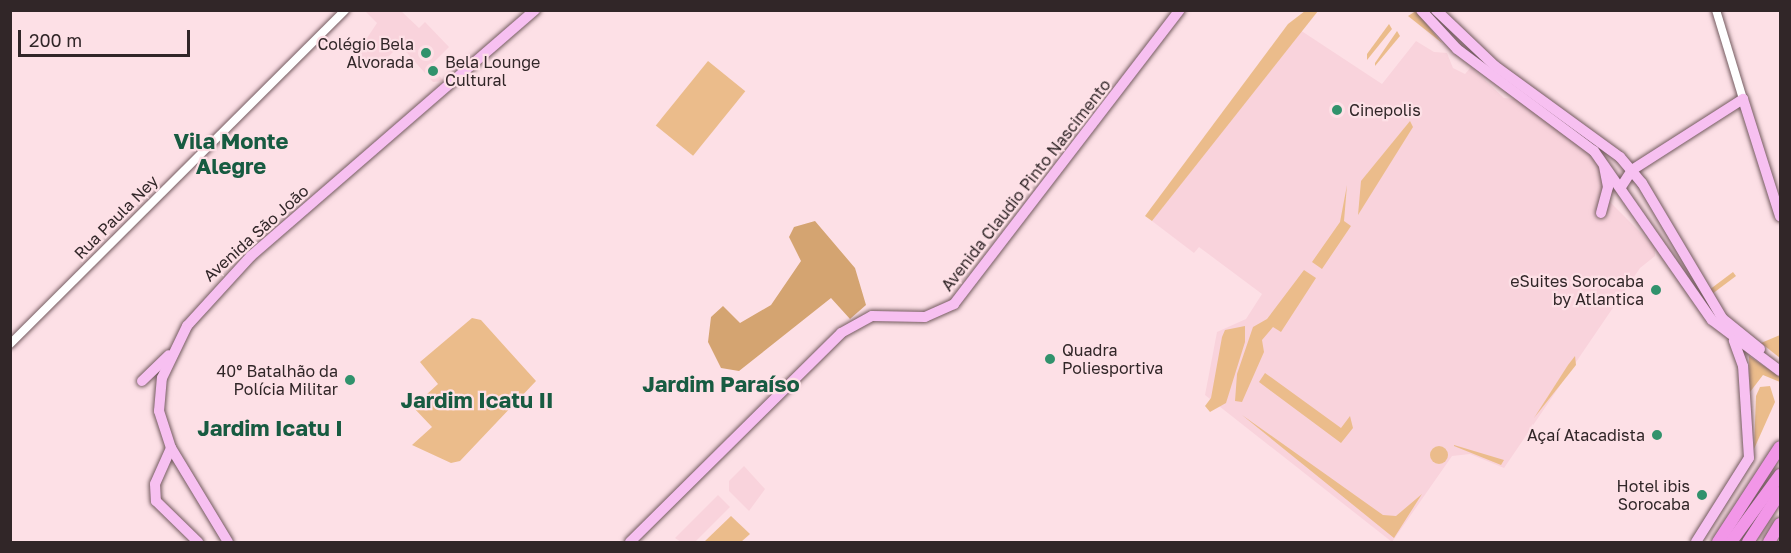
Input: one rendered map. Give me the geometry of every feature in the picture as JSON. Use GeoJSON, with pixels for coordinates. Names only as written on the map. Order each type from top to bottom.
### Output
{"type":"FeatureCollection","features":[{"type":"Feature","properties":{"kind":"highway"},"geometry":{"type":"LineString","coordinates":[[1718,543],[1780,447]]}},
{"type":"Feature","properties":{"kind":"highway"},"geometry":{"type":"LineString","coordinates":[[1731,543],[1780,477]]}},
{"type":"Feature","properties":{"kind":"highway"},"geometry":{"type":"LineString","coordinates":[[1739,543],[1780,477]]}},
{"type":"Feature","properties":{"kind":"highway"},"geometry":{"type":"LineString","coordinates":[[1748,543],[1780,493]]}},
{"type":"Feature","properties":{"kind":"highway"},"geometry":{"type":"LineString","coordinates":[[1769,543],[1780,526]]}},
{"type":"Feature","properties":{"kind":"main road","name":"Avenida São João"},"geometry":{"type":"LineString","coordinates":[[228,543],[171,448],[159,411],[159,388],[171,353],[212,292],[535,10]]}},
{"type":"Feature","properties":{"kind":"main road","name":"Avenida Claudio Pinto Nascimento"},"geometry":{"type":"LineString","coordinates":[[630,543],[840,333],[872,316],[925,317],[954,304],[1180,10]]}},
{"type":"Feature","properties":{"kind":"main road"},"geometry":{"type":"LineString","coordinates":[[1421,10],[1457,49],[1614,164],[1620,157]]}},
{"type":"Feature","properties":{"kind":"main road"},"geometry":{"type":"LineString","coordinates":[[1436,10],[1495,66],[1620,157],[1632,170],[1722,318],[1780,363]]}},
{"type":"Feature","properties":{"kind":"main road"},"geometry":{"type":"LineString","coordinates":[[1621,187],[1632,170],[1743,99],[1780,216]]}},
{"type":"Feature","properties":{"kind":"main road"},"geometry":{"type":"LineString","coordinates":[[1731,106],[1748,114]]}},
{"type":"Feature","properties":{"kind":"main road"},"geometry":{"type":"LineString","coordinates":[[1584,142],[1599,156],[1712,320],[1732,338],[1780,371]]}},
{"type":"Feature","properties":{"kind":"main road"},"geometry":{"type":"LineString","coordinates":[[1599,156],[1608,178],[1601,213]]}},
{"type":"Feature","properties":{"kind":"main road"},"geometry":{"type":"LineString","coordinates":[[1632,170],[1633,204]]}},
{"type":"Feature","properties":{"kind":"main road"},"geometry":{"type":"LineString","coordinates":[[1696,543],[1749,458],[1742,361],[1732,338]]}},
{"type":"Feature","properties":{"kind":"main road"},"geometry":{"type":"LineString","coordinates":[[142,381],[171,353]]}},
{"type":"Feature","properties":{"kind":"main road"},"geometry":{"type":"LineString","coordinates":[[171,448],[159,474],[156,501],[198,543]]}},
{"type":"Feature","properties":{"kind":"main road"},"geometry":{"type":"LineString","coordinates":[[159,474],[172,471],[188,479]]}},
{"type":"Feature","properties":{"kind":"street","name":"Rua Paula Ney"},"geometry":{"type":"LineString","coordinates":[[10,344],[345,10]]}},
{"type":"Feature","properties":{"kind":"street"},"geometry":{"type":"LineString","coordinates":[[1716,10],[1743,99]]}},
{"type":"Feature","properties":{"kind":"shaded area","name":"Colégio Bela Alvorada"},"geometry":{"type":"Polygon","coordinates":[[[365,11],[401,11],[419,28],[425,22],[449,47],[430,66],[444,81],[433,82],[400,45],[375,70],[350,45],[355,39],[363,44],[377,23],[365,11]]]}},
{"type":"Feature","properties":{"kind":"shaded area"},"geometry":{"type":"Polygon","coordinates":[[[1305,11],[1318,11],[1152,221],[1145,216],[1288,24],[1305,11]]]}},
{"type":"Feature","properties":{"kind":"shaded area"},"geometry":{"type":"Polygon","coordinates":[[[1416,11],[1442,43],[1408,16],[1416,11]]]}},
{"type":"Feature","properties":{"kind":"shaded area"},"geometry":{"type":"Polygon","coordinates":[[[1389,24],[1392,29],[1367,60],[1367,54],[1389,24]]]}},
{"type":"Feature","properties":{"kind":"shaded area"},"geometry":{"type":"Polygon","coordinates":[[[1300,30],[1382,84],[1416,41],[1434,52],[1447,53],[1453,68],[1465,74],[1471,67],[1504,98],[1516,99],[1584,149],[1603,171],[1604,196],[1655,247],[1655,256],[1640,268],[1504,468],[1470,454],[1452,456],[1392,542],[1205,395],[1217,332],[1246,319],[1262,294],[1199,247],[1194,253],[1152,221],[1300,30]]]}},
{"type":"Feature","properties":{"kind":"shaded area"},"geometry":{"type":"Polygon","coordinates":[[[1397,31],[1400,36],[1375,66],[1375,63],[1397,31]]]}},
{"type":"Feature","properties":{"kind":"shaded area"},"geometry":{"type":"Polygon","coordinates":[[[708,61],[745,91],[693,156],[656,126],[708,61]]]}},
{"type":"Feature","properties":{"kind":"shaded area"},"geometry":{"type":"Polygon","coordinates":[[[1410,121],[1413,127],[1358,215],[1361,181],[1410,121]]]}},
{"type":"Feature","properties":{"kind":"shaded area"},"geometry":{"type":"Polygon","coordinates":[[[1347,185],[1344,221],[1351,226],[1322,269],[1312,262],[1340,222],[1347,185]]]}},
{"type":"Feature","properties":{"kind":"shaded area"},"geometry":{"type":"Polygon","coordinates":[[[815,221],[855,268],[866,305],[850,319],[831,298],[739,371],[721,368],[708,342],[711,317],[723,306],[740,323],[771,305],[801,261],[789,237],[794,227],[815,221]]]}},
{"type":"Feature","properties":{"kind":"shaded area"},"geometry":{"type":"Polygon","coordinates":[[[1304,270],[1316,278],[1281,332],[1273,327],[1262,340],[1264,352],[1242,402],[1235,401],[1237,374],[1253,327],[1267,319],[1304,270]]]}},
{"type":"Feature","properties":{"kind":"shaded area"},"geometry":{"type":"Polygon","coordinates":[[[1733,272],[1736,276],[1712,294],[1709,290],[1733,272]]]}},
{"type":"Feature","properties":{"kind":"shaded area"},"geometry":{"type":"Polygon","coordinates":[[[472,318],[481,320],[536,381],[460,461],[451,463],[412,445],[432,427],[413,407],[438,384],[420,362],[472,318]]]}},
{"type":"Feature","properties":{"kind":"shaded area"},"geometry":{"type":"Polygon","coordinates":[[[1245,326],[1245,342],[1226,403],[1210,412],[1205,406],[1211,398],[1222,337],[1225,330],[1245,326]]]}},
{"type":"Feature","properties":{"kind":"shaded area"},"geometry":{"type":"Polygon","coordinates":[[[1780,335],[1780,358],[1761,343],[1780,335]]]}},
{"type":"Feature","properties":{"kind":"shaded area","name":"Quadra Poliesportiva"},"geometry":{"type":"Polygon","coordinates":[[[1050,352],[1055,354],[1057,359],[1055,364],[1050,366],[1045,364],[1043,359],[1045,354],[1050,352]]]}},
{"type":"Feature","properties":{"kind":"shaded area"},"geometry":{"type":"Polygon","coordinates":[[[1575,356],[1576,365],[1534,418],[1568,365],[1575,356]]]}},
{"type":"Feature","properties":{"kind":"shaded area"},"geometry":{"type":"Polygon","coordinates":[[[1749,356],[1780,377],[1780,382],[1763,375],[1750,392],[1749,356]]]}},
{"type":"Feature","properties":{"kind":"shaded area"},"geometry":{"type":"Polygon","coordinates":[[[1265,373],[1341,428],[1350,416],[1353,428],[1341,443],[1259,382],[1265,373]]]}},
{"type":"Feature","properties":{"kind":"shaded area"},"geometry":{"type":"Polygon","coordinates":[[[1770,386],[1775,402],[1754,449],[1756,396],[1760,387],[1770,386]]]}},
{"type":"Feature","properties":{"kind":"shaded area"},"geometry":{"type":"Polygon","coordinates":[[[1242,415],[1383,515],[1396,516],[1422,494],[1394,538],[1242,415]]]}},
{"type":"Feature","properties":{"kind":"shaded area"},"geometry":{"type":"Polygon","coordinates":[[[1454,445],[1504,460],[1501,465],[1454,445]]]}},
{"type":"Feature","properties":{"kind":"shaded area"},"geometry":{"type":"Polygon","coordinates":[[[1439,446],[1445,449],[1448,455],[1445,461],[1439,464],[1433,461],[1430,455],[1433,449],[1439,446]]]}},
{"type":"Feature","properties":{"kind":"shaded area"},"geometry":{"type":"Polygon","coordinates":[[[744,466],[765,489],[749,511],[729,491],[729,481],[744,466]]]}},
{"type":"Feature","properties":{"kind":"shaded area"},"geometry":{"type":"Polygon","coordinates":[[[718,495],[730,507],[695,542],[681,542],[675,538],[718,495]]]}},
{"type":"Feature","properties":{"kind":"shaded area"},"geometry":{"type":"Polygon","coordinates":[[[731,516],[750,534],[741,542],[704,542],[731,516]]]}},
{"type":"Feature","properties":{"kind":"place","name":"Colégio Bela Alvorada"},"geometry":{"type":"Point","coordinates":[426,53]}},
{"type":"Feature","properties":{"kind":"place","name":"Bela Lounge Cultural"},"geometry":{"type":"Point","coordinates":[433,71]}},
{"type":"Feature","properties":{"kind":"place","name":"Cinepolis"},"geometry":{"type":"Point","coordinates":[1337,110]}},
{"type":"Feature","properties":{"kind":"place","name":"eSuites Sorocaba by Atlantica"},"geometry":{"type":"Point","coordinates":[1656,290]}},
{"type":"Feature","properties":{"kind":"place","name":"Quadra Poliesportiva"},"geometry":{"type":"Point","coordinates":[1050,359]}},
{"type":"Feature","properties":{"kind":"place","name":"40° Batalhão da Polícia Militar"},"geometry":{"type":"Point","coordinates":[350,380]}},
{"type":"Feature","properties":{"kind":"place","name":"Açaí Atacadista"},"geometry":{"type":"Point","coordinates":[1657,435]}},
{"type":"Feature","properties":{"kind":"place","name":"Hotel ibis Sorocaba"},"geometry":{"type":"Point","coordinates":[1702,495]}},
{"type":"Feature","properties":{"kind":"district","name":"Vila Monte Alegre"},"geometry":{"type":"Point","coordinates":[231,152]}},
{"type":"Feature","properties":{"kind":"district","name":"Jardim Paraíso"},"geometry":{"type":"Point","coordinates":[721,384]}},
{"type":"Feature","properties":{"kind":"district","name":"Jardim Icatu II"},"geometry":{"type":"Point","coordinates":[477,400]}},
{"type":"Feature","properties":{"kind":"district","name":"Jardim Icatu I"},"geometry":{"type":"Point","coordinates":[270,428]}}]}
